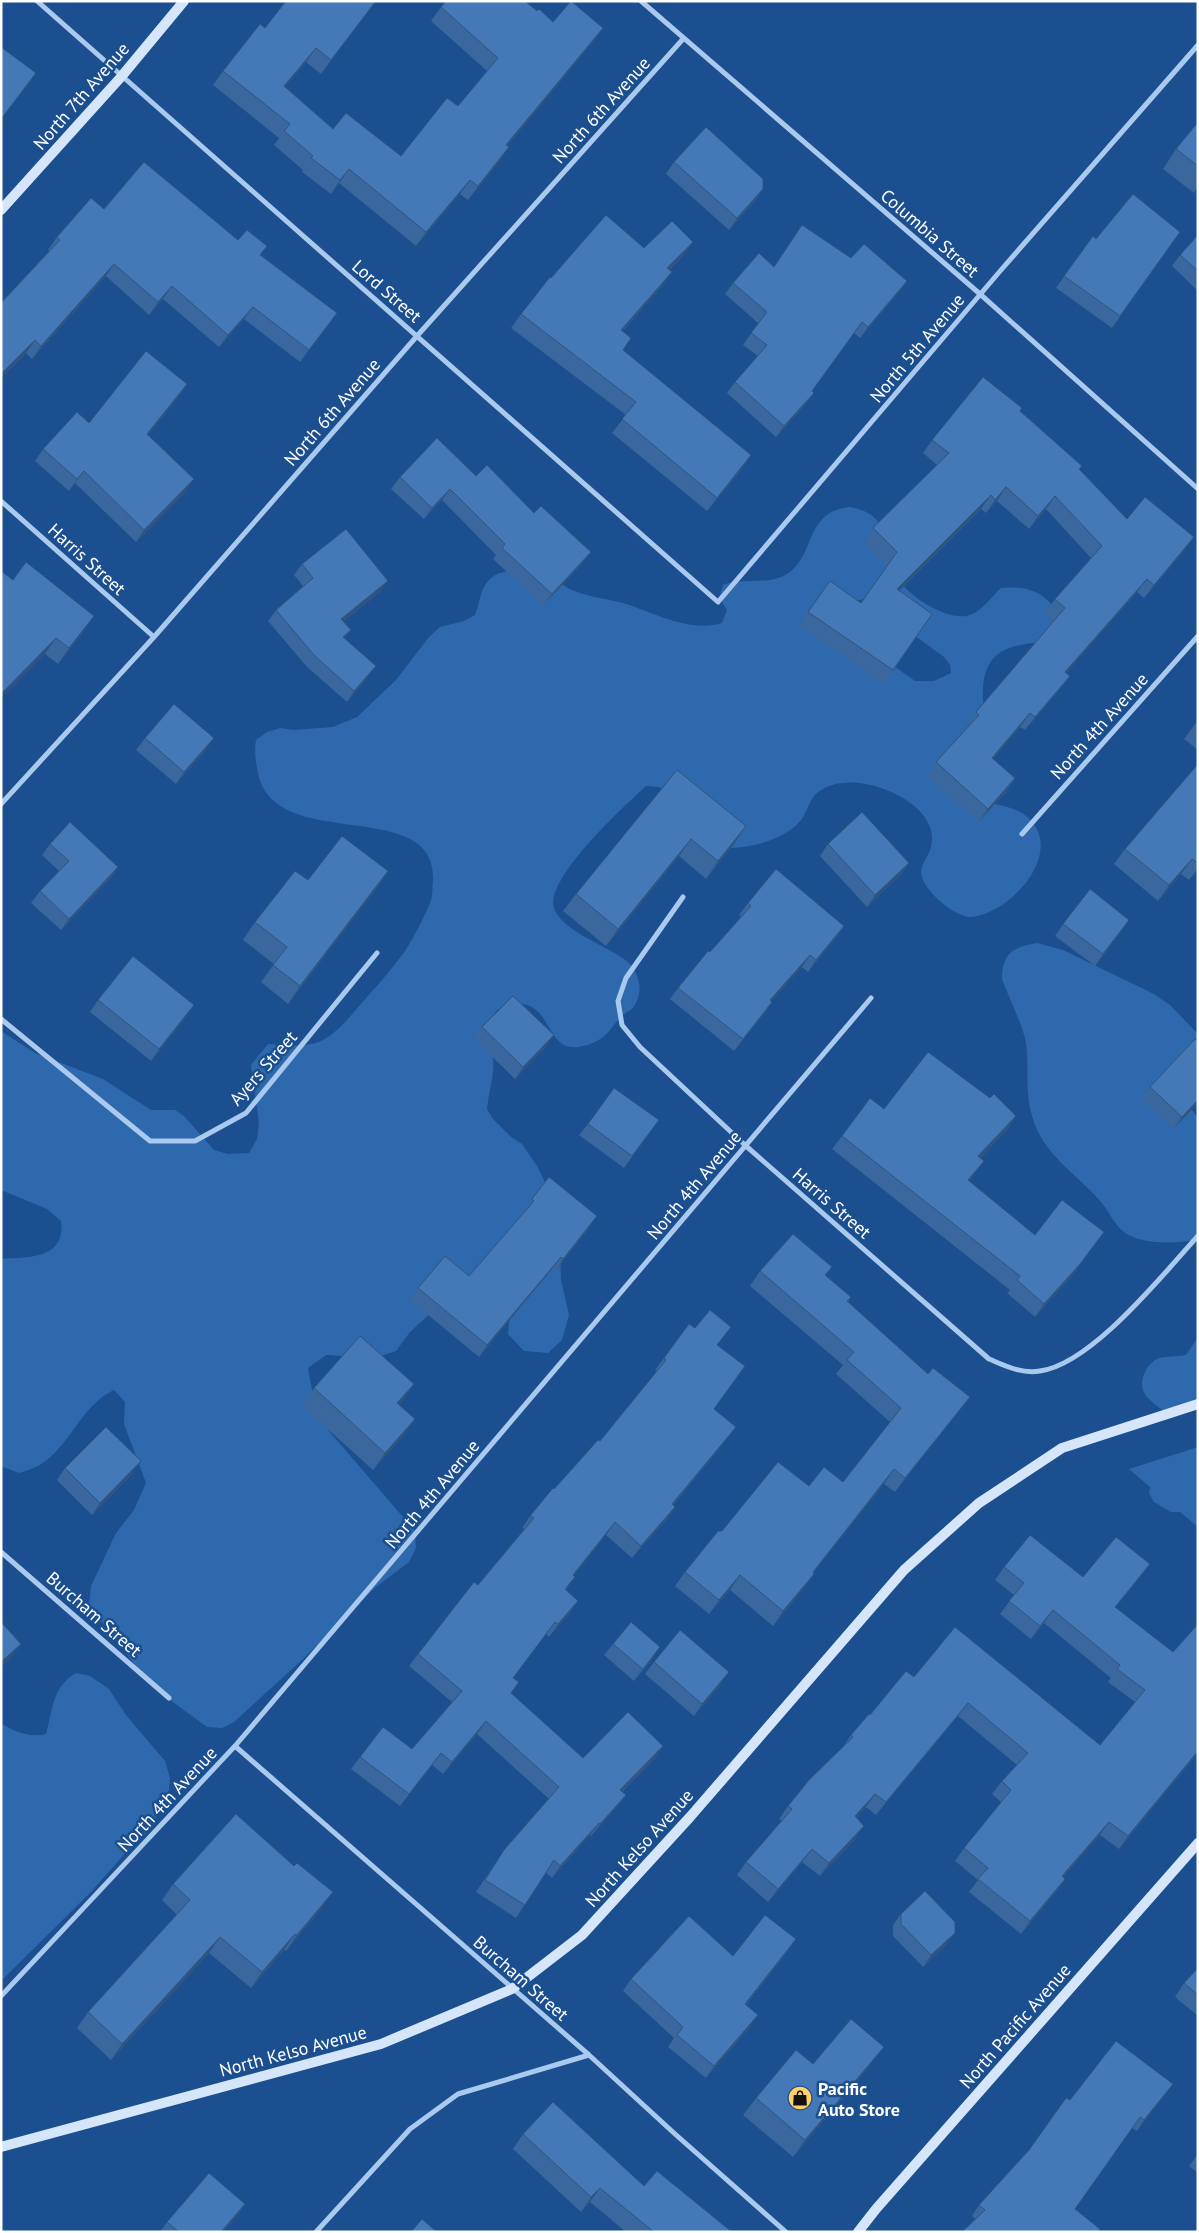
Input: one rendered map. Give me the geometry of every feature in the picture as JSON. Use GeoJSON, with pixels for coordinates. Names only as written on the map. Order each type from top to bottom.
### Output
{"type":"FeatureCollection","features":[{"type":"Feature","properties":{"kind":"street","name":"Lord Street"},"geometry":{"type":"LineString","coordinates":[[37,1],[718,602]]}},
{"type":"Feature","properties":{"kind":"street","name":"North 7th Avenue"},"geometry":{"type":"LineString","coordinates":[[1,210],[122,77],[184,1]]}},
{"type":"Feature","properties":{"kind":"street","name":"Columbia Street"},"geometry":{"type":"LineString","coordinates":[[640,1],[980,294],[1198,489]]}},
{"type":"Feature","properties":{"kind":"street","name":"North 6th Avenue"},"geometry":{"type":"LineString","coordinates":[[1,804],[154,637],[417,336],[683,39]]}},
{"type":"Feature","properties":{"kind":"street","name":"North 5th Avenue"},"geometry":{"type":"LineString","coordinates":[[718,602],[980,294],[1198,45]]}},
{"type":"Feature","properties":{"kind":"street","name":"Harris Street"},"geometry":{"type":"LineString","coordinates":[[1,501],[154,637]]}},
{"type":"Feature","properties":{"kind":"street","name":"North 4th Avenue"},"geometry":{"type":"LineString","coordinates":[[1022,834],[1198,636]]}},
{"type":"Feature","properties":{"kind":"street","name":"Harris Street"},"geometry":{"type":"LineString","coordinates":[[683,897],[626,978],[618,1001],[622,1025],[640,1046],[746,1146],[989,1359],[1016,1371],[1041,1371],[1070,1360],[1100,1339],[1135,1306],[1198,1236]]}},
{"type":"Feature","properties":{"kind":"street","name":"Ayers Street"},"geometry":{"type":"LineString","coordinates":[[1,1019],[150,1141],[195,1141],[246,1113],[377,954]]}},
{"type":"Feature","properties":{"kind":"street","name":"North 4th Avenue"},"geometry":{"type":"LineString","coordinates":[[1,1996],[235,1746],[871,998]]}},
{"type":"Feature","properties":{"kind":"street","name":"North Kelso Avenue"},"geometry":{"type":"LineString","coordinates":[[1,2147],[381,2044],[512,1989],[582,1935],[690,1818],[904,1570],[979,1504],[1062,1448],[1198,1404]]}},
{"type":"Feature","properties":{"kind":"street","name":"Burcham Street"},"geometry":{"type":"LineString","coordinates":[[1,1552],[169,1698]]}},
{"type":"Feature","properties":{"kind":"street","name":"Burcham Street"},"geometry":{"type":"LineString","coordinates":[[235,1746],[589,2055],[786,2232]]}},
{"type":"Feature","properties":{"kind":"street","name":"North Pacific Avenue"},"geometry":{"type":"LineString","coordinates":[[858,2232],[876,2209],[1198,1843]]}},
{"type":"Feature","properties":{"kind":"street"},"geometry":{"type":"LineString","coordinates":[[316,2232],[410,2129],[458,2094],[589,2055]]}},
{"type":"Feature","properties":{"kind":"shaded area"},"geometry":{"type":"Polygon","coordinates":[[[849,507],[872,515],[883,531],[891,562],[899,581],[916,597],[938,610],[950,615],[970,615],[982,607],[1001,588],[1018,588],[1039,594],[1057,611],[1048,642],[1020,645],[999,653],[986,671],[983,684],[983,700],[991,746],[986,802],[1018,811],[1033,823],[1040,837],[1040,853],[1035,868],[1026,883],[1000,907],[985,914],[971,917],[956,913],[932,893],[922,878],[921,871],[932,840],[930,826],[922,814],[912,804],[897,795],[862,783],[850,782],[827,787],[817,793],[810,802],[802,819],[788,832],[769,841],[750,846],[730,848],[659,787],[646,786],[608,822],[569,868],[560,882],[554,896],[554,907],[560,918],[569,927],[621,957],[631,965],[637,974],[640,986],[639,996],[635,1005],[603,1037],[594,1043],[582,1046],[571,1047],[561,1043],[540,1014],[530,1006],[523,1004],[509,1004],[497,1010],[493,1016],[490,1030],[493,1065],[487,1109],[493,1119],[511,1137],[522,1144],[537,1166],[558,1207],[561,1280],[569,1315],[562,1340],[548,1353],[524,1351],[508,1334],[510,1314],[455,1291],[410,1332],[396,1351],[375,1358],[326,1355],[308,1368],[317,1417],[415,1531],[416,1548],[409,1562],[376,1587],[303,1659],[234,1722],[222,1728],[207,1727],[151,1686],[89,1605],[91,1586],[116,1533],[134,1510],[146,1483],[124,1424],[125,1402],[114,1390],[102,1397],[83,1416],[59,1449],[38,1466],[19,1473],[1,1466],[1,1259],[22,1258],[43,1254],[51,1250],[58,1243],[61,1234],[61,1221],[47,1209],[1,1190],[1,1031],[35,1053],[103,1079],[151,1110],[175,1110],[184,1116],[214,1150],[228,1154],[249,1153],[257,1139],[259,1123],[251,1065],[268,1044],[296,1046],[317,1043],[344,1024],[387,974],[408,946],[431,900],[433,881],[428,855],[410,839],[385,830],[323,821],[294,813],[271,798],[258,774],[255,753],[256,740],[267,732],[280,728],[293,730],[333,727],[357,717],[396,680],[429,637],[440,627],[464,621],[475,615],[486,584],[500,573],[521,570],[541,573],[580,593],[623,603],[685,624],[697,626],[722,623],[727,610],[719,598],[723,585],[772,580],[787,574],[803,557],[817,526],[824,517],[849,507]],[[873,600],[855,601],[860,642],[915,681],[934,681],[951,673],[950,665],[944,657],[907,630],[873,600]]]}},
{"type":"Feature","properties":{"kind":"shaded area"},"geometry":{"type":"Polygon","coordinates":[[[1037,943],[1063,950],[1154,994],[1170,1005],[1198,1034],[1198,1066],[1187,1103],[1198,1118],[1198,1239],[1181,1242],[1149,1241],[1124,1232],[1117,1226],[1101,1202],[1056,1157],[1041,1137],[1031,1114],[1029,1103],[1026,1043],[1019,1019],[1002,979],[1004,963],[1007,957],[1015,949],[1037,943]]]}},
{"type":"Feature","properties":{"kind":"shaded area"},"geometry":{"type":"Polygon","coordinates":[[[1198,1337],[1198,1408],[1165,1412],[1150,1400],[1143,1391],[1142,1379],[1145,1372],[1150,1364],[1159,1358],[1186,1355],[1198,1337]]]}},
{"type":"Feature","properties":{"kind":"shaded area"},"geometry":{"type":"Polygon","coordinates":[[[1198,1447],[1198,1527],[1180,1512],[1171,1512],[1154,1502],[1149,1493],[1150,1487],[1129,1469],[1198,1447]]]}},
{"type":"Feature","properties":{"kind":"shaded area"},"geometry":{"type":"Polygon","coordinates":[[[76,1673],[90,1676],[109,1689],[126,1715],[165,1761],[170,1778],[168,1798],[144,1836],[128,1850],[90,1893],[1,1981],[1,1723],[23,1733],[34,1735],[46,1734],[52,1707],[58,1692],[62,1685],[76,1673]]]}},
{"type":"Feature","properties":{"kind":"building"},"geometry":{"type":"Polygon","coordinates":[[[286,1],[376,1],[331,60],[316,48],[284,86],[333,129],[346,113],[401,156],[447,98],[458,106],[498,58],[441,7],[446,1],[525,1],[537,11],[539,9],[553,22],[571,1],[603,28],[506,145],[509,147],[478,186],[470,180],[426,232],[349,169],[340,180],[311,158],[313,156],[284,131],[290,124],[223,71],[260,24],[265,28],[286,1]]]}},
{"type":"Feature","properties":{"kind":"building"},"geometry":{"type":"Polygon","coordinates":[[[1,47],[36,73],[1,119],[1,47]]]}},
{"type":"Feature","properties":{"kind":"building"},"geometry":{"type":"Polygon","coordinates":[[[1198,122],[1198,166],[1176,149],[1198,122]]]}},
{"type":"Feature","properties":{"kind":"building"},"geometry":{"type":"Polygon","coordinates":[[[706,127],[763,179],[763,189],[737,218],[674,162],[706,127]]]}},
{"type":"Feature","properties":{"kind":"building"},"geometry":{"type":"Polygon","coordinates":[[[144,162],[238,240],[247,230],[267,246],[260,255],[337,313],[309,350],[253,307],[228,335],[172,286],[158,302],[114,264],[41,346],[35,340],[1,374],[1,303],[60,240],[57,237],[91,198],[104,209],[144,162]]]}},
{"type":"Feature","properties":{"kind":"building"},"geometry":{"type":"Polygon","coordinates":[[[1133,194],[1180,232],[1120,316],[1064,276],[1093,236],[1096,239],[1133,194]]]}},
{"type":"Feature","properties":{"kind":"building"},"geometry":{"type":"Polygon","coordinates":[[[606,215],[644,248],[672,221],[693,242],[667,268],[672,272],[621,330],[631,338],[623,350],[751,455],[717,498],[622,419],[636,402],[521,314],[550,277],[606,215]]]}},
{"type":"Feature","properties":{"kind":"building"},"geometry":{"type":"Polygon","coordinates":[[[802,225],[851,258],[864,244],[907,281],[868,327],[862,322],[812,391],[814,393],[784,426],[735,382],[767,345],[751,333],[767,312],[733,283],[759,253],[774,267],[802,225]]]}},
{"type":"Feature","properties":{"kind":"building"},"geometry":{"type":"Polygon","coordinates":[[[1198,235],[1198,271],[1180,255],[1198,235]]]}},
{"type":"Feature","properties":{"kind":"building"},"geometry":{"type":"Polygon","coordinates":[[[146,351],[187,384],[147,434],[194,479],[144,530],[84,471],[77,479],[43,449],[77,412],[89,423],[146,351]]]}},
{"type":"Feature","properties":{"kind":"building"},"geometry":{"type":"Polygon","coordinates":[[[983,377],[1022,408],[1020,411],[1082,466],[1079,469],[1127,519],[1145,497],[1194,537],[1154,585],[1147,579],[1065,672],[1070,676],[1035,717],[1030,713],[992,758],[1015,778],[988,809],[936,762],[979,715],[976,712],[1065,608],[1055,599],[1102,546],[1055,496],[1038,516],[1006,487],[995,500],[991,495],[897,589],[932,614],[893,670],[808,612],[830,581],[861,603],[897,552],[873,528],[949,453],[932,440],[983,377]]]}},
{"type":"Feature","properties":{"kind":"building"},"geometry":{"type":"Polygon","coordinates":[[[437,438],[476,476],[487,465],[534,513],[541,506],[591,552],[552,594],[502,548],[505,544],[450,489],[432,508],[400,477],[437,438]]]}},
{"type":"Feature","properties":{"kind":"building"},"geometry":{"type":"Polygon","coordinates":[[[346,529],[388,581],[341,619],[351,630],[343,637],[376,666],[354,691],[315,656],[276,610],[313,578],[302,564],[346,529]]]}},
{"type":"Feature","properties":{"kind":"building"},"geometry":{"type":"Polygon","coordinates":[[[26,562],[94,616],[69,648],[56,638],[1,694],[1,571],[13,580],[26,562]]]}},
{"type":"Feature","properties":{"kind":"building"},"geometry":{"type":"Polygon","coordinates":[[[174,704],[214,738],[184,772],[145,738],[174,704]]]}},
{"type":"Feature","properties":{"kind":"building"},"geometry":{"type":"Polygon","coordinates":[[[1198,764],[1198,863],[1192,859],[1169,885],[1125,849],[1198,764]]]}},
{"type":"Feature","properties":{"kind":"building"},"geometry":{"type":"Polygon","coordinates":[[[677,770],[746,826],[718,861],[691,839],[618,929],[576,894],[677,770]]]}},
{"type":"Feature","properties":{"kind":"building"},"geometry":{"type":"Polygon","coordinates":[[[862,812],[909,863],[875,895],[828,844],[862,812]]]}},
{"type":"Feature","properties":{"kind":"building"},"geometry":{"type":"Polygon","coordinates":[[[70,822],[118,867],[69,919],[40,891],[69,861],[50,844],[70,822]]]}},
{"type":"Feature","properties":{"kind":"building"},"geometry":{"type":"Polygon","coordinates":[[[342,836],[388,871],[300,986],[273,965],[287,947],[255,922],[295,871],[308,880],[342,836]]]}},
{"type":"Feature","properties":{"kind":"building"},"geometry":{"type":"Polygon","coordinates":[[[776,869],[844,926],[816,960],[810,955],[770,1000],[772,1002],[743,1039],[678,988],[708,951],[710,952],[751,906],[748,903],[776,869]]]}},
{"type":"Feature","properties":{"kind":"building"},"geometry":{"type":"Polygon","coordinates":[[[1090,889],[1129,920],[1103,954],[1063,924],[1090,889]]]}},
{"type":"Feature","properties":{"kind":"building"},"geometry":{"type":"Polygon","coordinates":[[[133,956],[194,1005],[159,1049],[98,1000],[133,956]]]}},
{"type":"Feature","properties":{"kind":"building"},"geometry":{"type":"Polygon","coordinates":[[[513,996],[554,1035],[523,1067],[482,1027],[513,996]]]}},
{"type":"Feature","properties":{"kind":"building"},"geometry":{"type":"Polygon","coordinates":[[[1195,1039],[1198,1042],[1198,1100],[1182,1117],[1150,1087],[1195,1039]]]}},
{"type":"Feature","properties":{"kind":"building"},"geometry":{"type":"Polygon","coordinates":[[[928,1052],[990,1098],[994,1094],[1016,1116],[978,1156],[984,1161],[968,1180],[1035,1235],[1062,1200],[1104,1232],[1080,1264],[1044,1304],[1017,1280],[1020,1276],[842,1136],[870,1098],[884,1109],[928,1052]]]}},
{"type":"Feature","properties":{"kind":"building"},"geometry":{"type":"Polygon","coordinates":[[[614,1088],[659,1120],[632,1156],[588,1124],[614,1088]]]}},
{"type":"Feature","properties":{"kind":"building"},"geometry":{"type":"Polygon","coordinates":[[[549,1177],[597,1216],[563,1259],[561,1257],[487,1345],[418,1288],[445,1256],[469,1276],[534,1201],[532,1199],[549,1177]]]}},
{"type":"Feature","properties":{"kind":"building"},"geometry":{"type":"Polygon","coordinates":[[[793,1234],[832,1267],[825,1275],[851,1297],[847,1301],[928,1374],[933,1368],[970,1397],[905,1478],[894,1469],[813,1572],[814,1574],[783,1611],[740,1575],[719,1600],[685,1572],[718,1531],[722,1531],[778,1462],[809,1486],[824,1467],[843,1482],[901,1408],[847,1360],[854,1352],[760,1271],[793,1234]]]}},
{"type":"Feature","properties":{"kind":"building"},"geometry":{"type":"Polygon","coordinates":[[[710,1310],[731,1327],[717,1345],[745,1366],[714,1409],[736,1427],[672,1504],[675,1507],[641,1546],[615,1522],[573,1575],[575,1577],[565,1589],[578,1601],[558,1624],[555,1622],[513,1678],[519,1682],[511,1693],[583,1758],[628,1712],[663,1746],[620,1790],[626,1795],[560,1866],[554,1860],[525,1905],[485,1880],[504,1850],[559,1787],[486,1721],[452,1762],[441,1753],[409,1794],[360,1757],[383,1727],[412,1749],[462,1691],[418,1654],[474,1582],[478,1585],[534,1518],[530,1516],[553,1488],[598,1440],[600,1441],[666,1360],[664,1358],[689,1324],[695,1328],[710,1310]]]}},
{"type":"Feature","properties":{"kind":"building"},"geometry":{"type":"Polygon","coordinates":[[[360,1336],[414,1384],[397,1403],[415,1419],[385,1453],[314,1388],[360,1336]]]}},
{"type":"Feature","properties":{"kind":"building"},"geometry":{"type":"Polygon","coordinates":[[[106,1427],[141,1461],[100,1503],[65,1468],[106,1427]]]}},
{"type":"Feature","properties":{"kind":"building"},"geometry":{"type":"Polygon","coordinates":[[[1030,1535],[1083,1577],[1116,1537],[1150,1564],[1115,1607],[1173,1652],[1198,1624],[1198,1751],[1128,1836],[1109,1822],[1062,1876],[1065,1879],[1030,1921],[978,1879],[988,1868],[964,1848],[1011,1790],[1002,1781],[1028,1753],[968,1703],[886,1802],[875,1794],[855,1816],[864,1826],[829,1863],[812,1849],[778,1889],[746,1862],[792,1809],[788,1806],[809,1780],[853,1737],[851,1735],[906,1671],[914,1677],[955,1627],[1100,1745],[1145,1690],[1117,1669],[1120,1665],[1053,1610],[1040,1626],[1009,1601],[1024,1583],[1004,1567],[1030,1535]]]}},
{"type":"Feature","properties":{"kind":"building"},"geometry":{"type":"Polygon","coordinates":[[[1,1622],[21,1644],[1,1662],[1,1622]]]}},
{"type":"Feature","properties":{"kind":"building"},"geometry":{"type":"Polygon","coordinates":[[[631,1622],[660,1647],[643,1669],[613,1644],[631,1622]]]}},
{"type":"Feature","properties":{"kind":"building"},"geometry":{"type":"Polygon","coordinates":[[[680,1630],[729,1672],[702,1704],[654,1662],[680,1630]]]}},
{"type":"Feature","properties":{"kind":"building"},"geometry":{"type":"Polygon","coordinates":[[[236,1814],[294,1866],[297,1863],[333,1892],[297,1935],[295,1934],[262,1972],[220,1937],[122,2044],[88,2012],[190,1900],[173,1884],[236,1814]]]}},
{"type":"Feature","properties":{"kind":"building"},"geometry":{"type":"Polygon","coordinates":[[[925,1891],[955,1922],[955,1933],[931,1955],[901,1924],[901,1914],[925,1891]]]}},
{"type":"Feature","properties":{"kind":"building"},"geometry":{"type":"Polygon","coordinates":[[[765,1915],[796,1939],[745,2004],[758,2015],[714,2066],[677,2035],[683,2027],[631,1979],[689,1916],[733,1956],[765,1915]]]}},
{"type":"Feature","properties":{"kind":"building"},"geometry":{"type":"Polygon","coordinates":[[[1198,1968],[1198,1995],[1184,1983],[1198,1968]]]}},
{"type":"Feature","properties":{"kind":"building","name":"Pacific Auto Store"},"geometry":{"type":"Polygon","coordinates":[[[851,2019],[884,2047],[805,2140],[756,2098],[796,2050],[813,2064],[851,2019]]]}},
{"type":"Feature","properties":{"kind":"building"},"geometry":{"type":"Polygon","coordinates":[[[1116,2041],[1173,2084],[1144,2120],[1140,2117],[1075,2209],[1100,2229],[1098,2232],[962,2232],[985,2210],[979,2205],[1029,2150],[1066,2098],[1070,2100],[1116,2041]]]}},
{"type":"Feature","properties":{"kind":"building"},"geometry":{"type":"Polygon","coordinates":[[[553,2102],[644,2186],[657,2171],[732,2232],[654,2232],[600,2188],[591,2197],[523,2134],[553,2102]]]}},
{"type":"Feature","properties":{"kind":"building"},"geometry":{"type":"Polygon","coordinates":[[[209,2173],[245,2204],[221,2232],[179,2232],[167,2222],[209,2173]]]}},
{"type":"Feature","properties":{"kind":"building"},"geometry":{"type":"Polygon","coordinates":[[[422,2219],[437,2232],[411,2232],[422,2219]]]}},
{"type":"Feature","properties":{"kind":"place","name":"Pacific Auto Store"},"geometry":{"type":"Point","coordinates":[800,2098]}}]}
